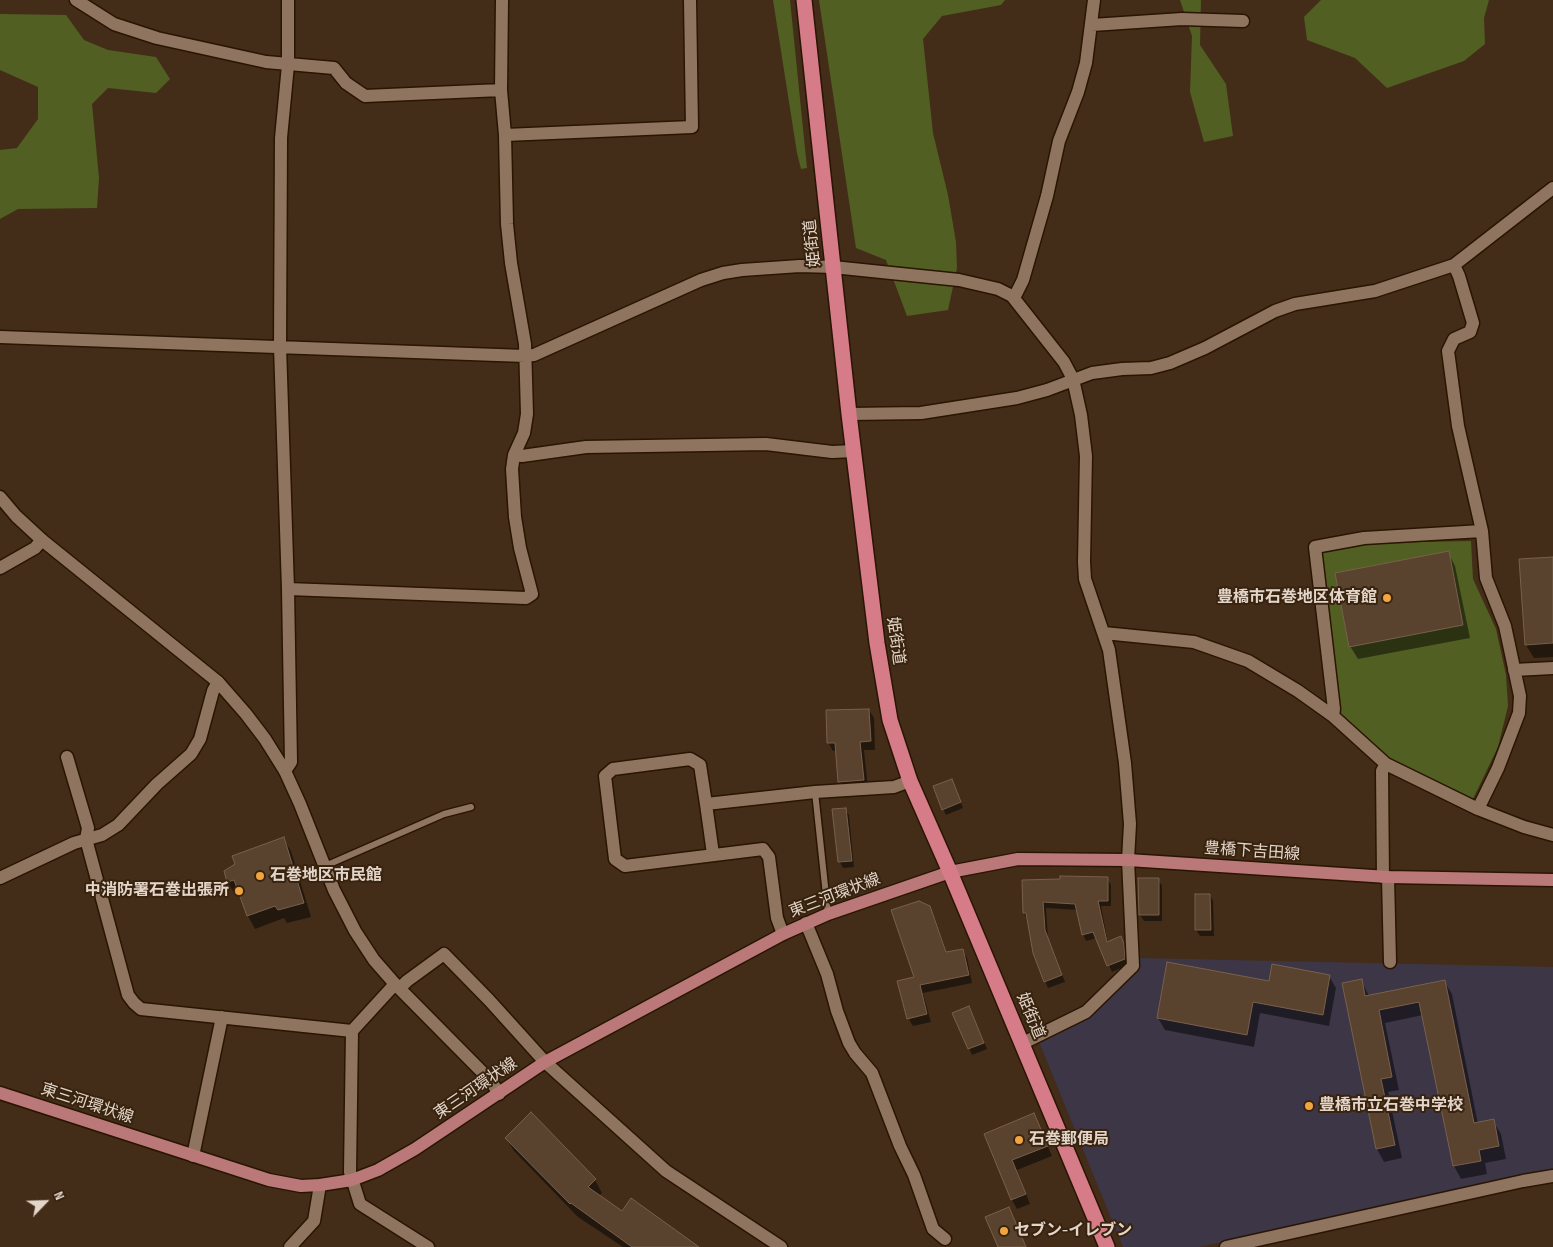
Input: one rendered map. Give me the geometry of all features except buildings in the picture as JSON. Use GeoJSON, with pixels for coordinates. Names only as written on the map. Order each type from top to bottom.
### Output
{"type":"FeatureCollection","features":[{"type":"Feature","properties":{"kind":"highway","name":"姫街道"},"geometry":{"type":"LineString","coordinates":[[804,0],[849,414],[877,643],[890,720],[910,781],[1023,1043],[1108,1247]]}},
{"type":"Feature","properties":{"kind":"main road","name":"豊橋下吉田線"},"geometry":{"type":"LineString","coordinates":[[950,872],[1018,859],[1128,860],[1385,877],[1553,880]]}},
{"type":"Feature","properties":{"kind":"main road","name":"東三河環状線"},"geometry":{"type":"LineString","coordinates":[[0,1093],[269,1180],[301,1186],[352,1180],[378,1170],[415,1149],[545,1062],[784,934],[828,914],[950,872]]}},
{"type":"Feature","properties":{"kind":"street"},"geometry":{"type":"LineString","coordinates":[[76,0],[114,24],[157,38],[266,62],[334,68],[346,83],[365,96],[501,90]]}},
{"type":"Feature","properties":{"kind":"street"},"geometry":{"type":"LineString","coordinates":[[285,771],[290,762],[288,589],[280,346],[281,138],[288,65],[288,0]]}},
{"type":"Feature","properties":{"kind":"street"},"geometry":{"type":"LineString","coordinates":[[288,589],[526,598],[532,594],[520,548],[515,517],[512,469],[514,455],[524,433],[528,414],[525,344],[511,263],[507,224],[505,135],[501,90],[502,0]]}},
{"type":"Feature","properties":{"kind":"street"},"geometry":{"type":"LineString","coordinates":[[505,135],[692,127],[690,0]]}},
{"type":"Feature","properties":{"kind":"street"},"geometry":{"type":"LineString","coordinates":[[1012,296],[1016,294],[1023,280],[1047,196],[1059,141],[1078,92],[1086,63],[1094,0]]}},
{"type":"Feature","properties":{"kind":"street"},"geometry":{"type":"LineString","coordinates":[[1092,24],[1182,19],[1242,20]]}},
{"type":"Feature","properties":{"kind":"street"},"geometry":{"type":"LineString","coordinates":[[849,414],[921,413],[1017,398],[1047,390],[1092,373],[1152,368],[1170,363],[1205,348],[1275,311],[1295,304],[1374,291],[1454,265],[1553,188]]}},
{"type":"Feature","properties":{"kind":"street"},"geometry":{"type":"LineString","coordinates":[[1454,265],[1473,323],[1470,332],[1454,339],[1448,350],[1458,426],[1482,531],[1486,578],[1505,626],[1520,696],[1520,713],[1498,768],[1478,809]]}},
{"type":"Feature","properties":{"kind":"street"},"geometry":{"type":"LineString","coordinates":[[0,337],[525,356],[534,355],[701,280],[723,273],[800,266],[833,267],[959,280],[998,289],[1012,296],[1064,362],[1073,379],[1081,415],[1086,456],[1084,562],[1086,579],[1109,650],[1125,763],[1130,824],[1128,860],[1133,966],[1086,1012],[1023,1043]]}},
{"type":"Feature","properties":{"kind":"street"},"geometry":{"type":"LineString","coordinates":[[514,455],[522,456],[586,447],[766,444],[832,452],[854,451]]}},
{"type":"Feature","properties":{"kind":"street"},"geometry":{"type":"LineString","coordinates":[[0,497],[16,516],[42,540],[218,682],[246,714],[265,739],[285,771],[334,890],[355,931],[374,960],[491,1081],[499,1094]]}},
{"type":"Feature","properties":{"kind":"street"},"geometry":{"type":"LineString","coordinates":[[1332,716],[1334,710],[1315,547],[1364,538],[1482,531]]}},
{"type":"Feature","properties":{"kind":"street"},"geometry":{"type":"LineString","coordinates":[[0,568],[35,548],[42,540]]}},
{"type":"Feature","properties":{"kind":"street"},"geometry":{"type":"LineString","coordinates":[[1104,633],[1194,642],[1248,661],[1332,716],[1386,764],[1478,809],[1524,827],[1553,835]]}},
{"type":"Feature","properties":{"kind":"street"},"geometry":{"type":"LineString","coordinates":[[1514,670],[1553,668]]}},
{"type":"Feature","properties":{"kind":"street"},"geometry":{"type":"LineString","coordinates":[[0,878],[74,843],[102,835],[118,825],[157,784],[191,754],[200,739],[213,691],[218,682]]}},
{"type":"Feature","properties":{"kind":"street"},"geometry":{"type":"LineString","coordinates":[[67,757],[88,828],[86,839],[128,995],[134,1003],[141,1009],[352,1031]]}},
{"type":"Feature","properties":{"kind":"street"},"geometry":{"type":"LineString","coordinates":[[713,854],[700,765],[690,759],[613,768],[605,776],[615,859],[625,866],[763,849],[769,856],[778,918],[784,934]]}},
{"type":"Feature","properties":{"kind":"street"},"geometry":{"type":"LineString","coordinates":[[1386,764],[1382,771],[1390,962]]}},
{"type":"Feature","properties":{"kind":"street"},"geometry":{"type":"LineString","coordinates":[[706,804],[815,792],[894,787],[910,781]]}},
{"type":"Feature","properties":{"kind":"street"},"geometry":{"type":"LineString","coordinates":[[806,923],[827,974],[837,1011],[849,1044],[872,1073],[900,1146],[914,1174],[933,1229],[945,1239]]}},
{"type":"Feature","properties":{"kind":"street"},"geometry":{"type":"LineString","coordinates":[[428,1247],[360,1204],[350,1172],[352,1031],[398,986],[444,954],[545,1062],[666,1171],[781,1247]]}},
{"type":"Feature","properties":{"kind":"street"},"geometry":{"type":"LineString","coordinates":[[192,1156],[222,1017]]}},
{"type":"Feature","properties":{"kind":"street"},"geometry":{"type":"LineString","coordinates":[[1226,1247],[1553,1176]]}},
{"type":"Feature","properties":{"kind":"street"},"geometry":{"type":"LineString","coordinates":[[290,1247],[314,1220],[320,1185]]}},
{"type":"Feature","properties":{"kind":"lane"},"geometry":{"type":"LineString","coordinates":[[815,792],[828,914]]}},
{"type":"Feature","properties":{"kind":"lane"},"geometry":{"type":"LineString","coordinates":[[325,866],[444,814],[471,806]]}},
{"type":"Feature","properties":{"kind":"shaded area","name":"豊橋市立石巻中学校"},"geometry":{"type":"Polygon","coordinates":[[[1139,958],[1553,967],[1553,1170],[1199,1247],[1123,1247],[1039,1042],[1088,1019],[1139,970],[1139,958]]]}},
{"type":"Feature","properties":{"kind":"green space"},"geometry":{"type":"Polygon","coordinates":[[[773,0],[790,0],[807,168],[801,169],[797,153],[773,0]]]}},
{"type":"Feature","properties":{"kind":"green space"},"geometry":{"type":"Polygon","coordinates":[[[819,0],[1005,0],[1001,5],[942,16],[923,39],[933,133],[948,195],[956,242],[957,268],[948,310],[907,316],[886,260],[856,248],[819,0]]]}},
{"type":"Feature","properties":{"kind":"green space"},"geometry":{"type":"Polygon","coordinates":[[[1180,0],[1201,0],[1200,45],[1226,84],[1233,136],[1204,142],[1190,92],[1192,36],[1180,0]]]}},
{"type":"Feature","properties":{"kind":"green space"},"geometry":{"type":"Polygon","coordinates":[[[1321,0],[1489,0],[1484,18],[1485,44],[1464,61],[1387,88],[1355,58],[1307,40],[1304,17],[1321,0]]]}},
{"type":"Feature","properties":{"kind":"green space"},"geometry":{"type":"Polygon","coordinates":[[[0,14],[66,15],[84,40],[108,50],[156,57],[170,79],[156,93],[108,88],[92,104],[99,178],[97,208],[18,209],[0,219],[0,150],[17,148],[38,119],[38,87],[0,70],[0,14]]]}},
{"type":"Feature","properties":{"kind":"green space"},"geometry":{"type":"Polygon","coordinates":[[[1471,541],[1473,579],[1496,629],[1506,675],[1508,706],[1498,747],[1471,803],[1385,759],[1339,716],[1321,551],[1365,543],[1471,541]]]}},
{"type":"Feature","properties":{"kind":"place","name":"豊橋市石巻地区体育館"},"geometry":{"type":"Point","coordinates":[1387,598]}},
{"type":"Feature","properties":{"kind":"place","name":"石巻地区市民館"},"geometry":{"type":"Point","coordinates":[260,876]}},
{"type":"Feature","properties":{"kind":"place","name":"中消防署石巻出張所"},"geometry":{"type":"Point","coordinates":[239,891]}},
{"type":"Feature","properties":{"kind":"place","name":"豊橋市立石巻中学校"},"geometry":{"type":"Point","coordinates":[1309,1106]}},
{"type":"Feature","properties":{"kind":"place","name":"石巻郵便局"},"geometry":{"type":"Point","coordinates":[1019,1140]}},
{"type":"Feature","properties":{"kind":"place","name":"セブン-イレブン"},"geometry":{"type":"Point","coordinates":[1004,1231]}}]}
